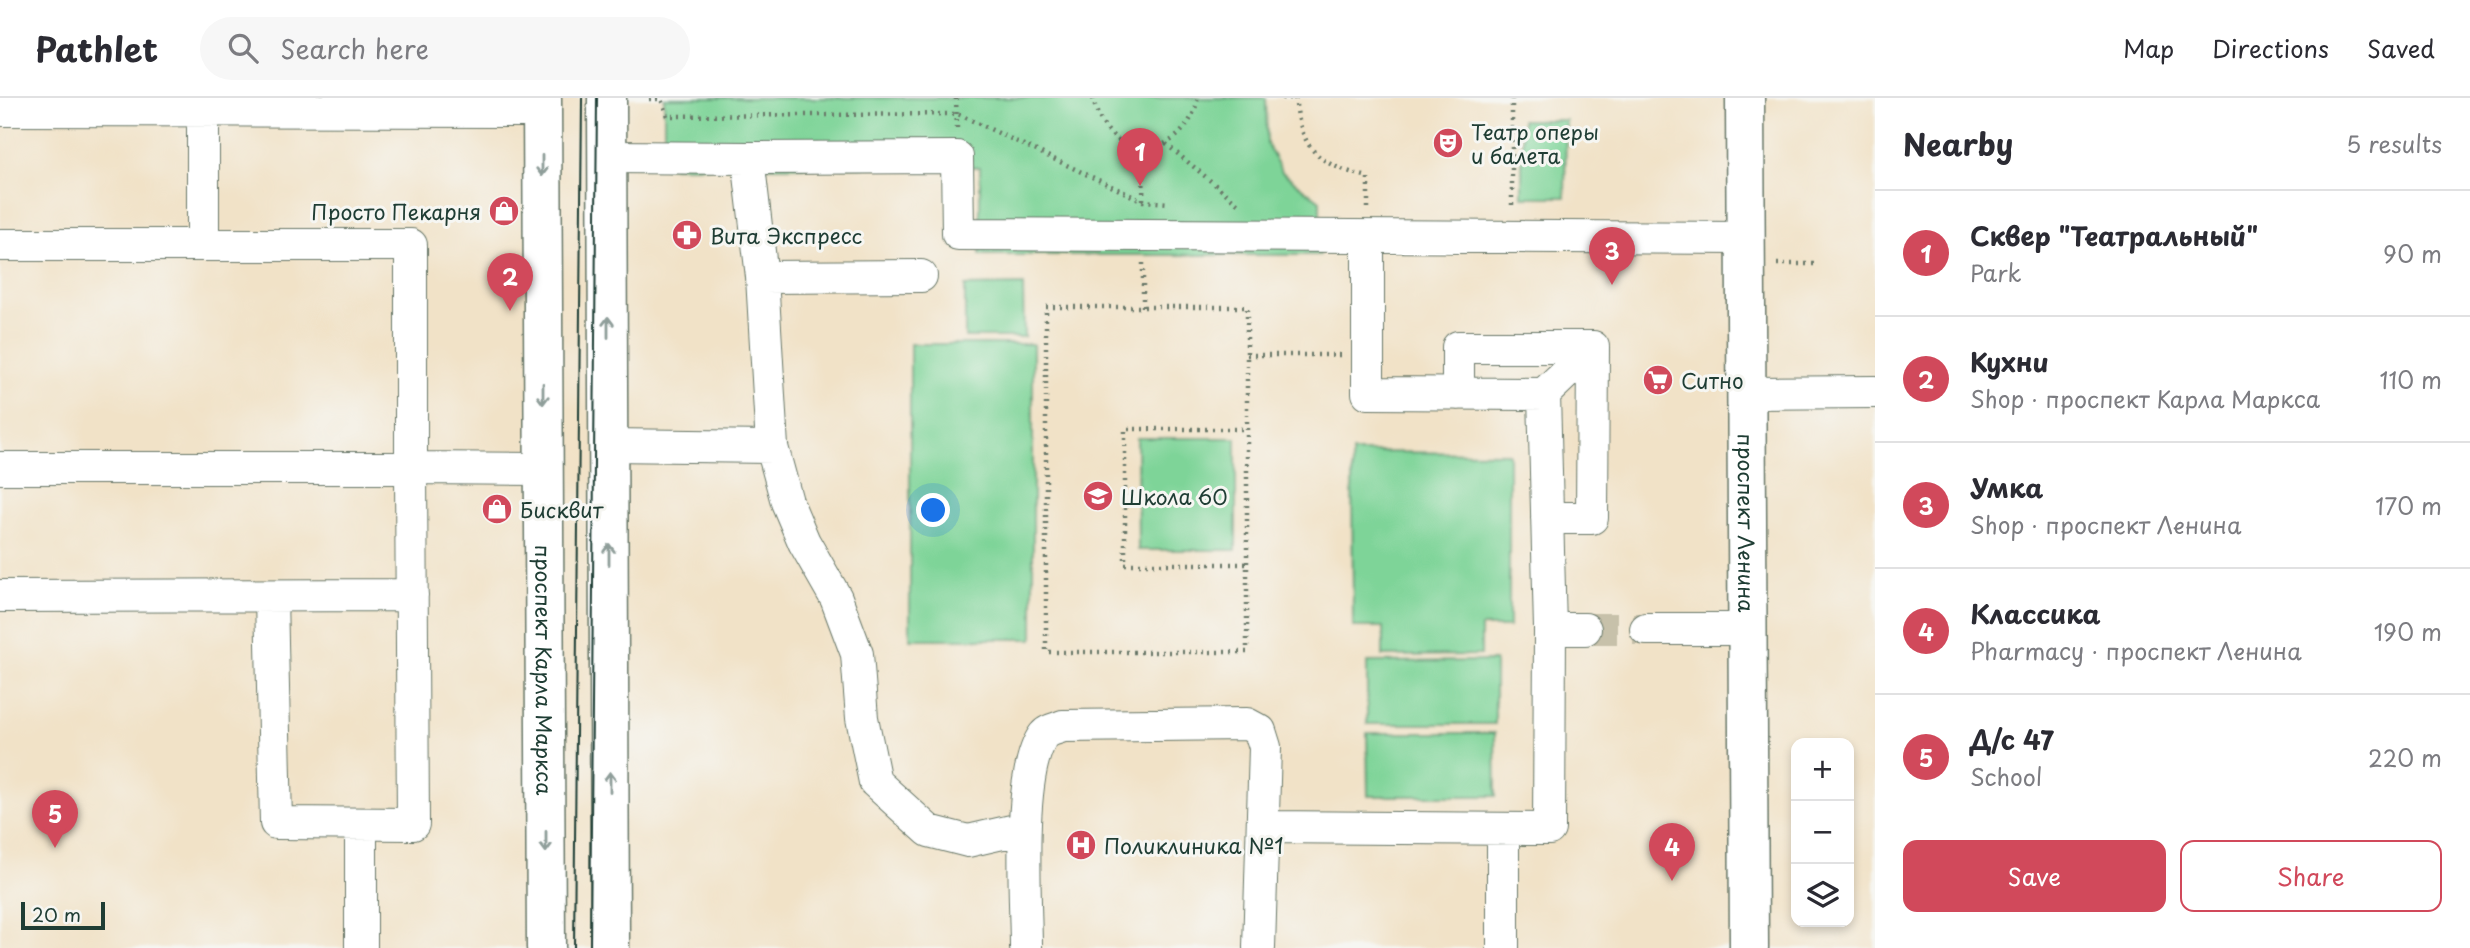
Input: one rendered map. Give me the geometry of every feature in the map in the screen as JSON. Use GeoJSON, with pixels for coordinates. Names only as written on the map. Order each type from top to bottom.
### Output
{"type":"FeatureCollection","features":[{"type":"Feature","properties":{"kind":"main road"},"geometry":{"type":"LineString","coordinates":[[607,98],[610,948]]}},
{"type":"Feature","properties":{"kind":"main road","name":"проспект Ленина"},"geometry":{"type":"LineString","coordinates":[[1745,98],[1749,948]]}},
{"type":"Feature","properties":{"kind":"main road","name":"проспект Карла Маркса"},"geometry":{"type":"LineString","coordinates":[[542,105],[547,948]]}},
{"type":"Feature","properties":{"kind":"street"},"geometry":{"type":"LineString","coordinates":[[0,110],[203,110],[290,104],[542,105]]}},
{"type":"Feature","properties":{"kind":"street"},"geometry":{"type":"LineString","coordinates":[[203,110],[203,245]]}},
{"type":"Feature","properties":{"kind":"street"},"geometry":{"type":"LineString","coordinates":[[607,157],[957,157],[958,234],[1746,238]]}},
{"type":"Feature","properties":{"kind":"street"},"geometry":{"type":"LineString","coordinates":[[748,158],[762,277],[772,447],[791,512],[804,542],[836,598],[858,654],[862,718],[875,782],[929,831],[968,841],[1024,828]]}},
{"type":"Feature","properties":{"kind":"street"},"geometry":{"type":"LineString","coordinates":[[1368,237],[1368,393],[1544,394],[1593,348]]}},
{"type":"Feature","properties":{"kind":"street"},"geometry":{"type":"LineString","coordinates":[[0,245],[411,246],[413,824],[276,823],[271,597]]}},
{"type":"Feature","properties":{"kind":"street"},"geometry":{"type":"LineString","coordinates":[[762,277],[921,276]]}},
{"type":"Feature","properties":{"kind":"street"},"geometry":{"type":"LineString","coordinates":[[1458,394],[1458,348],[1593,348]]}},
{"type":"Feature","properties":{"kind":"street"},"geometry":{"type":"LineString","coordinates":[[1547,518],[1592,518],[1593,348]]}},
{"type":"Feature","properties":{"kind":"street"},"geometry":{"type":"LineString","coordinates":[[1747,393],[1875,392]]}},
{"type":"Feature","properties":{"kind":"street"},"geometry":{"type":"LineString","coordinates":[[1264,827],[1549,829],[1550,629],[1544,394]]}},
{"type":"Feature","properties":{"kind":"street"},"geometry":{"type":"LineString","coordinates":[[608,445],[772,447]]}},
{"type":"Feature","properties":{"kind":"street"},"geometry":{"type":"LineString","coordinates":[[0,468],[544,469]]}},
{"type":"Feature","properties":{"kind":"street"},"geometry":{"type":"LineString","coordinates":[[0,596],[412,595]]}},
{"type":"Feature","properties":{"kind":"street"},"geometry":{"type":"LineString","coordinates":[[1550,629],[1585,629]]}},
{"type":"Feature","properties":{"kind":"street"},"geometry":{"type":"LineString","coordinates":[[1646,629],[1748,629]]}},
{"type":"Feature","properties":{"kind":"street"},"geometry":{"type":"LineString","coordinates":[[1026,948],[1024,828],[1035,751],[1046,732],[1063,726],[1247,724],[1260,731],[1265,747],[1259,948]]}},
{"type":"Feature","properties":{"kind":"street"},"geometry":{"type":"LineString","coordinates":[[361,824],[361,948]]}},
{"type":"Feature","properties":{"kind":"street"},"geometry":{"type":"LineString","coordinates":[[1503,829],[1503,948]]}},
{"type":"Feature","properties":{"kind":"path"},"geometry":{"type":"LineString","coordinates":[[1093,98],[1097,116],[1108,133],[1123,144],[1144,149],[1166,144],[1183,134],[1194,118],[1198,98]]}},
{"type":"Feature","properties":{"kind":"path"},"geometry":{"type":"LineString","coordinates":[[1282,98],[1295,98],[1298,123],[1313,152],[1335,169],[1368,177],[1368,237]]}},
{"type":"Feature","properties":{"kind":"path"},"geometry":{"type":"LineString","coordinates":[[1512,98],[1512,215]]}},
{"type":"Feature","properties":{"kind":"path"},"geometry":{"type":"LineString","coordinates":[[1166,144],[1279,237]]}},
{"type":"Feature","properties":{"kind":"path"},"geometry":{"type":"LineString","coordinates":[[1046,307],[1247,307],[1247,429],[1247,652],[1046,652],[1046,307]]}},
{"type":"Feature","properties":{"kind":"path"},"geometry":{"type":"LineString","coordinates":[[1247,355],[1352,355]]}},
{"type":"Feature","properties":{"kind":"path"},"geometry":{"type":"LineString","coordinates":[[1247,429],[1125,429],[1125,564],[1247,564]]}},
{"type":"Feature","properties":{"kind":"green space"},"geometry":{"type":"Polygon","coordinates":[[[664,98],[1266,98],[1267,144],[1282,172],[1320,201],[1320,255],[980,255],[980,167],[664,167],[664,98]]]}},
{"type":"Feature","properties":{"kind":"green space"},"geometry":{"type":"Polygon","coordinates":[[[1522,120],[1566,120],[1565,197],[1522,197],[1522,120]]]}},
{"type":"Feature","properties":{"kind":"green space"},"geometry":{"type":"Polygon","coordinates":[[[1023,285],[1024,337],[965,337],[965,286],[1023,285]]]}},
{"type":"Feature","properties":{"kind":"green space"},"geometry":{"type":"Polygon","coordinates":[[[910,344],[1033,344],[1033,639],[910,639],[910,344]]]}},
{"type":"Feature","properties":{"kind":"green space"},"geometry":{"type":"Polygon","coordinates":[[[1137,438],[1236,438],[1236,550],[1138,550],[1137,438]]]}},
{"type":"Feature","properties":{"kind":"green space"},"geometry":{"type":"Polygon","coordinates":[[[1352,452],[1509,453],[1509,627],[1481,627],[1481,655],[1383,656],[1383,627],[1353,627],[1352,452]]]}},
{"type":"Feature","properties":{"kind":"green space"},"geometry":{"type":"Polygon","coordinates":[[[1495,661],[1495,724],[1367,724],[1367,662],[1495,661]]]}},
{"type":"Feature","properties":{"kind":"green space"},"geometry":{"type":"Polygon","coordinates":[[[1367,733],[1495,733],[1496,796],[1368,796],[1367,733]]]}},
{"type":"Feature","properties":{"kind":"tunnel"},"geometry":{"type":"LineString","coordinates":[[1585,629],[1646,629]]}},
{"type":"Feature","properties":{"kind":"tram line"},"geometry":{"type":"LineString","coordinates":[[574,948],[582,98]]}},
{"type":"Feature","properties":{"kind":"tram line"},"geometry":{"type":"LineString","coordinates":[[590,948],[597,98]]}},
{"type":"Feature","properties":{"kind":"place","name":"Театр оперы и балета"},"geometry":{"type":"Point","coordinates":[1448,143]}},
{"type":"Feature","properties":{"kind":"place","name":"Сквер \"Театральный\""},"geometry":{"type":"Point","coordinates":[1140,186]}},
{"type":"Feature","properties":{"kind":"place","name":"Просто Пекарня"},"geometry":{"type":"Point","coordinates":[504,211]}},
{"type":"Feature","properties":{"kind":"place","name":"Вита Экспресс"},"geometry":{"type":"Point","coordinates":[687,235]}},
{"type":"Feature","properties":{"kind":"place","name":"Умка"},"geometry":{"type":"Point","coordinates":[1612,285]}},
{"type":"Feature","properties":{"kind":"place","name":"Кухни"},"geometry":{"type":"Point","coordinates":[510,311]}},
{"type":"Feature","properties":{"kind":"place","name":"Ситно"},"geometry":{"type":"Point","coordinates":[1658,380]}},
{"type":"Feature","properties":{"kind":"place","name":"Школа 60"},"geometry":{"type":"Point","coordinates":[1098,496]}},
{"type":"Feature","properties":{"kind":"place","name":"Бисквит"},"geometry":{"type":"Point","coordinates":[497,509]}},
{"type":"Feature","properties":{"kind":"place","name":"Поликлиника №1"},"geometry":{"type":"Point","coordinates":[1081,845]}},
{"type":"Feature","properties":{"kind":"place","name":"Д/с 47"},"geometry":{"type":"Point","coordinates":[55,848]}},
{"type":"Feature","properties":{"kind":"place","name":"Классика"},"geometry":{"type":"Point","coordinates":[1672,881]}}]}
